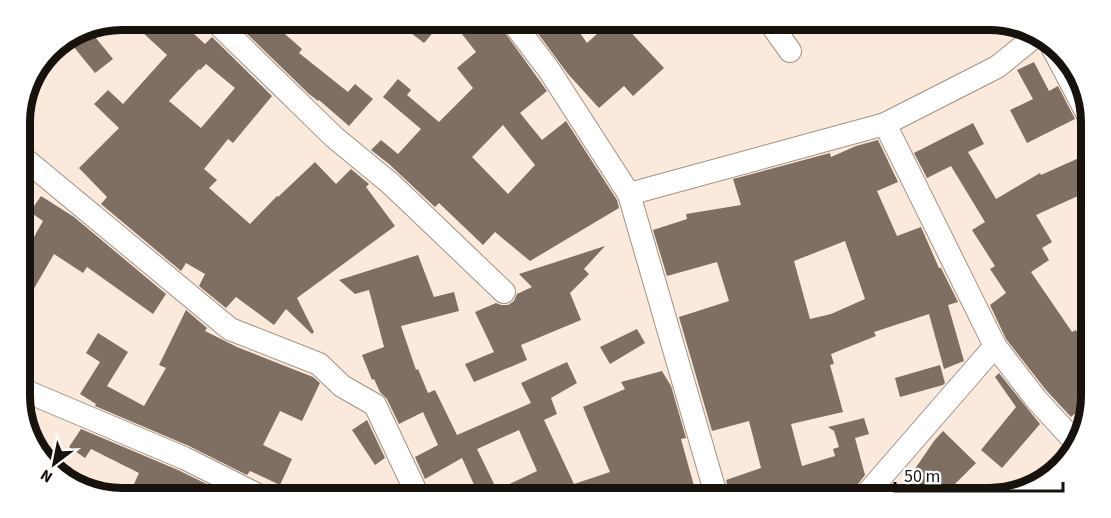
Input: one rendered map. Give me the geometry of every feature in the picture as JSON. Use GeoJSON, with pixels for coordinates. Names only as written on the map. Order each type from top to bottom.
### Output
{"type":"FeatureCollection","features":[{"type":"Feature","properties":{"kind":"street"},"geometry":{"type":"LineString","coordinates":[[224,30],[334,137],[391,184],[504,292]]}},
{"type":"Feature","properties":{"kind":"street"},"geometry":{"type":"LineString","coordinates":[[519,30],[549,70],[629,194],[714,488]]}},
{"type":"Feature","properties":{"kind":"street"},"geometry":{"type":"LineString","coordinates":[[775,30],[790,51]]}},
{"type":"Feature","properties":{"kind":"street"},"geometry":{"type":"LineString","coordinates":[[629,194],[885,124],[997,67],[1031,40]]}},
{"type":"Feature","properties":{"kind":"street"},"geometry":{"type":"LineString","coordinates":[[1061,65],[1076,93]]}},
{"type":"Feature","properties":{"kind":"street"},"geometry":{"type":"LineString","coordinates":[[885,124],[995,346],[1036,399],[1071,437]]}},
{"type":"Feature","properties":{"kind":"street"},"geometry":{"type":"LineString","coordinates":[[30,163],[230,329],[319,364],[342,386],[375,405],[414,488]]}},
{"type":"Feature","properties":{"kind":"street"},"geometry":{"type":"LineString","coordinates":[[872,488],[995,346]]}},
{"type":"Feature","properties":{"kind":"street"},"geometry":{"type":"LineString","coordinates":[[30,393],[184,458],[244,488]]}},
{"type":"Feature","properties":{"kind":"building"},"geometry":{"type":"Polygon","coordinates":[[[140,30],[190,30],[205,44],[212,37],[272,96],[233,143],[228,139],[204,169],[217,180],[209,188],[250,224],[315,162],[336,184],[351,169],[369,184],[366,187],[395,226],[297,298],[314,332],[312,334],[286,309],[274,325],[236,297],[226,308],[199,286],[205,274],[186,263],[181,271],[101,204],[107,197],[79,168],[119,128],[94,104],[108,90],[123,104],[167,55],[140,30]],[[206,64],[169,101],[201,128],[235,88],[206,64]]]}},
{"type":"Feature","properties":{"kind":"building"},"geometry":{"type":"Polygon","coordinates":[[[243,30],[280,30],[302,49],[299,53],[348,92],[355,84],[373,99],[349,126],[309,94],[243,30]]]}},
{"type":"Feature","properties":{"kind":"building"},"geometry":{"type":"Polygon","coordinates":[[[407,30],[435,30],[424,43],[407,30]]]}},
{"type":"Feature","properties":{"kind":"building"},"geometry":{"type":"Polygon","coordinates":[[[459,30],[503,30],[547,91],[520,113],[542,140],[566,121],[617,200],[619,208],[530,261],[495,232],[483,245],[439,203],[435,207],[371,150],[381,140],[398,154],[421,129],[383,97],[398,79],[411,90],[407,95],[439,122],[473,88],[457,68],[476,52],[459,30]],[[503,125],[472,157],[508,194],[535,165],[503,125]]]}},
{"type":"Feature","properties":{"kind":"building"},"geometry":{"type":"Polygon","coordinates":[[[535,30],[578,30],[587,43],[601,30],[617,32],[629,30],[664,68],[633,96],[624,86],[599,108],[568,74],[535,30]]]}},
{"type":"Feature","properties":{"kind":"building"},"geometry":{"type":"Polygon","coordinates":[[[94,35],[113,59],[95,73],[73,46],[94,35]]]}},
{"type":"Feature","properties":{"kind":"building"},"geometry":{"type":"Polygon","coordinates":[[[1034,62],[1049,91],[1058,86],[1075,119],[1027,143],[1010,110],[1033,99],[1017,70],[1034,62]]]}},
{"type":"Feature","properties":{"kind":"building"},"geometry":{"type":"Polygon","coordinates":[[[973,123],[984,144],[968,152],[996,199],[1040,173],[1041,175],[1081,157],[1081,195],[1036,215],[1052,242],[1042,248],[1049,260],[1031,272],[1072,332],[1076,330],[1081,341],[1079,410],[1071,417],[1046,390],[1006,339],[990,305],[1006,293],[990,269],[995,266],[972,230],[985,222],[951,166],[927,178],[914,153],[973,123]]]}},
{"type":"Feature","properties":{"kind":"building"},"geometry":{"type":"Polygon","coordinates":[[[878,140],[898,182],[877,191],[897,236],[921,227],[939,268],[958,302],[948,305],[964,361],[944,369],[929,314],[874,332],[876,336],[831,354],[834,364],[830,365],[843,412],[791,424],[802,466],[835,456],[833,449],[839,447],[834,431],[828,427],[864,418],[869,434],[855,438],[865,475],[855,488],[812,488],[811,484],[798,488],[728,488],[726,480],[761,468],[749,421],[712,431],[679,317],[729,301],[717,262],[667,276],[653,230],[687,219],[686,214],[741,205],[733,179],[830,153],[831,157],[856,146],[878,140]],[[845,241],[794,261],[810,319],[831,314],[865,299],[845,241]]]}},
{"type":"Feature","properties":{"kind":"building"},"geometry":{"type":"Polygon","coordinates":[[[41,196],[74,217],[166,294],[153,314],[87,267],[83,273],[54,254],[30,295],[30,244],[43,221],[30,212],[41,196]]]}},
{"type":"Feature","properties":{"kind":"building"},"geometry":{"type":"Polygon","coordinates":[[[605,246],[584,269],[589,274],[570,293],[581,320],[521,345],[527,360],[474,382],[465,364],[494,352],[475,312],[496,303],[508,305],[514,301],[517,294],[532,287],[519,274],[605,246]]]}},
{"type":"Feature","properties":{"kind":"building"},"geometry":{"type":"Polygon","coordinates":[[[418,255],[434,297],[454,292],[459,311],[401,326],[416,370],[418,369],[428,393],[435,390],[457,435],[531,403],[521,383],[567,362],[577,383],[551,398],[557,414],[544,420],[574,484],[610,472],[583,407],[625,389],[621,382],[662,371],[671,386],[686,438],[681,439],[694,486],[687,488],[501,488],[537,471],[519,430],[477,449],[496,488],[476,488],[462,458],[425,479],[415,457],[438,445],[423,412],[399,424],[387,399],[380,392],[374,379],[372,380],[362,355],[384,347],[369,290],[355,294],[339,280],[418,255]]]}},
{"type":"Feature","properties":{"kind":"building"},"geometry":{"type":"Polygon","coordinates":[[[186,310],[207,328],[205,331],[237,347],[313,377],[320,383],[302,421],[280,411],[263,445],[292,459],[280,485],[250,471],[247,475],[189,446],[95,406],[96,404],[80,394],[100,362],[86,353],[98,333],[128,352],[107,386],[144,406],[166,368],[159,365],[186,310]]]}},
{"type":"Feature","properties":{"kind":"building"},"geometry":{"type":"Polygon","coordinates":[[[637,329],[645,343],[610,364],[600,347],[637,329]]]}},
{"type":"Feature","properties":{"kind":"building"},"geometry":{"type":"Polygon","coordinates":[[[940,365],[945,383],[943,385],[900,397],[895,378],[940,365]]]}},
{"type":"Feature","properties":{"kind":"building"},"geometry":{"type":"Polygon","coordinates":[[[999,373],[1040,424],[1002,468],[981,450],[1016,407],[995,377],[999,373]]]}},
{"type":"Feature","properties":{"kind":"building"},"geometry":{"type":"Polygon","coordinates":[[[367,420],[385,458],[375,465],[352,430],[367,420]]]}},
{"type":"Feature","properties":{"kind":"building"},"geometry":{"type":"Polygon","coordinates":[[[81,429],[215,488],[132,488],[139,473],[91,449],[85,458],[69,447],[81,429]]]}},
{"type":"Feature","properties":{"kind":"building"},"geometry":{"type":"Polygon","coordinates":[[[943,431],[976,463],[952,487],[954,488],[921,488],[908,479],[943,431]]]}}]}
